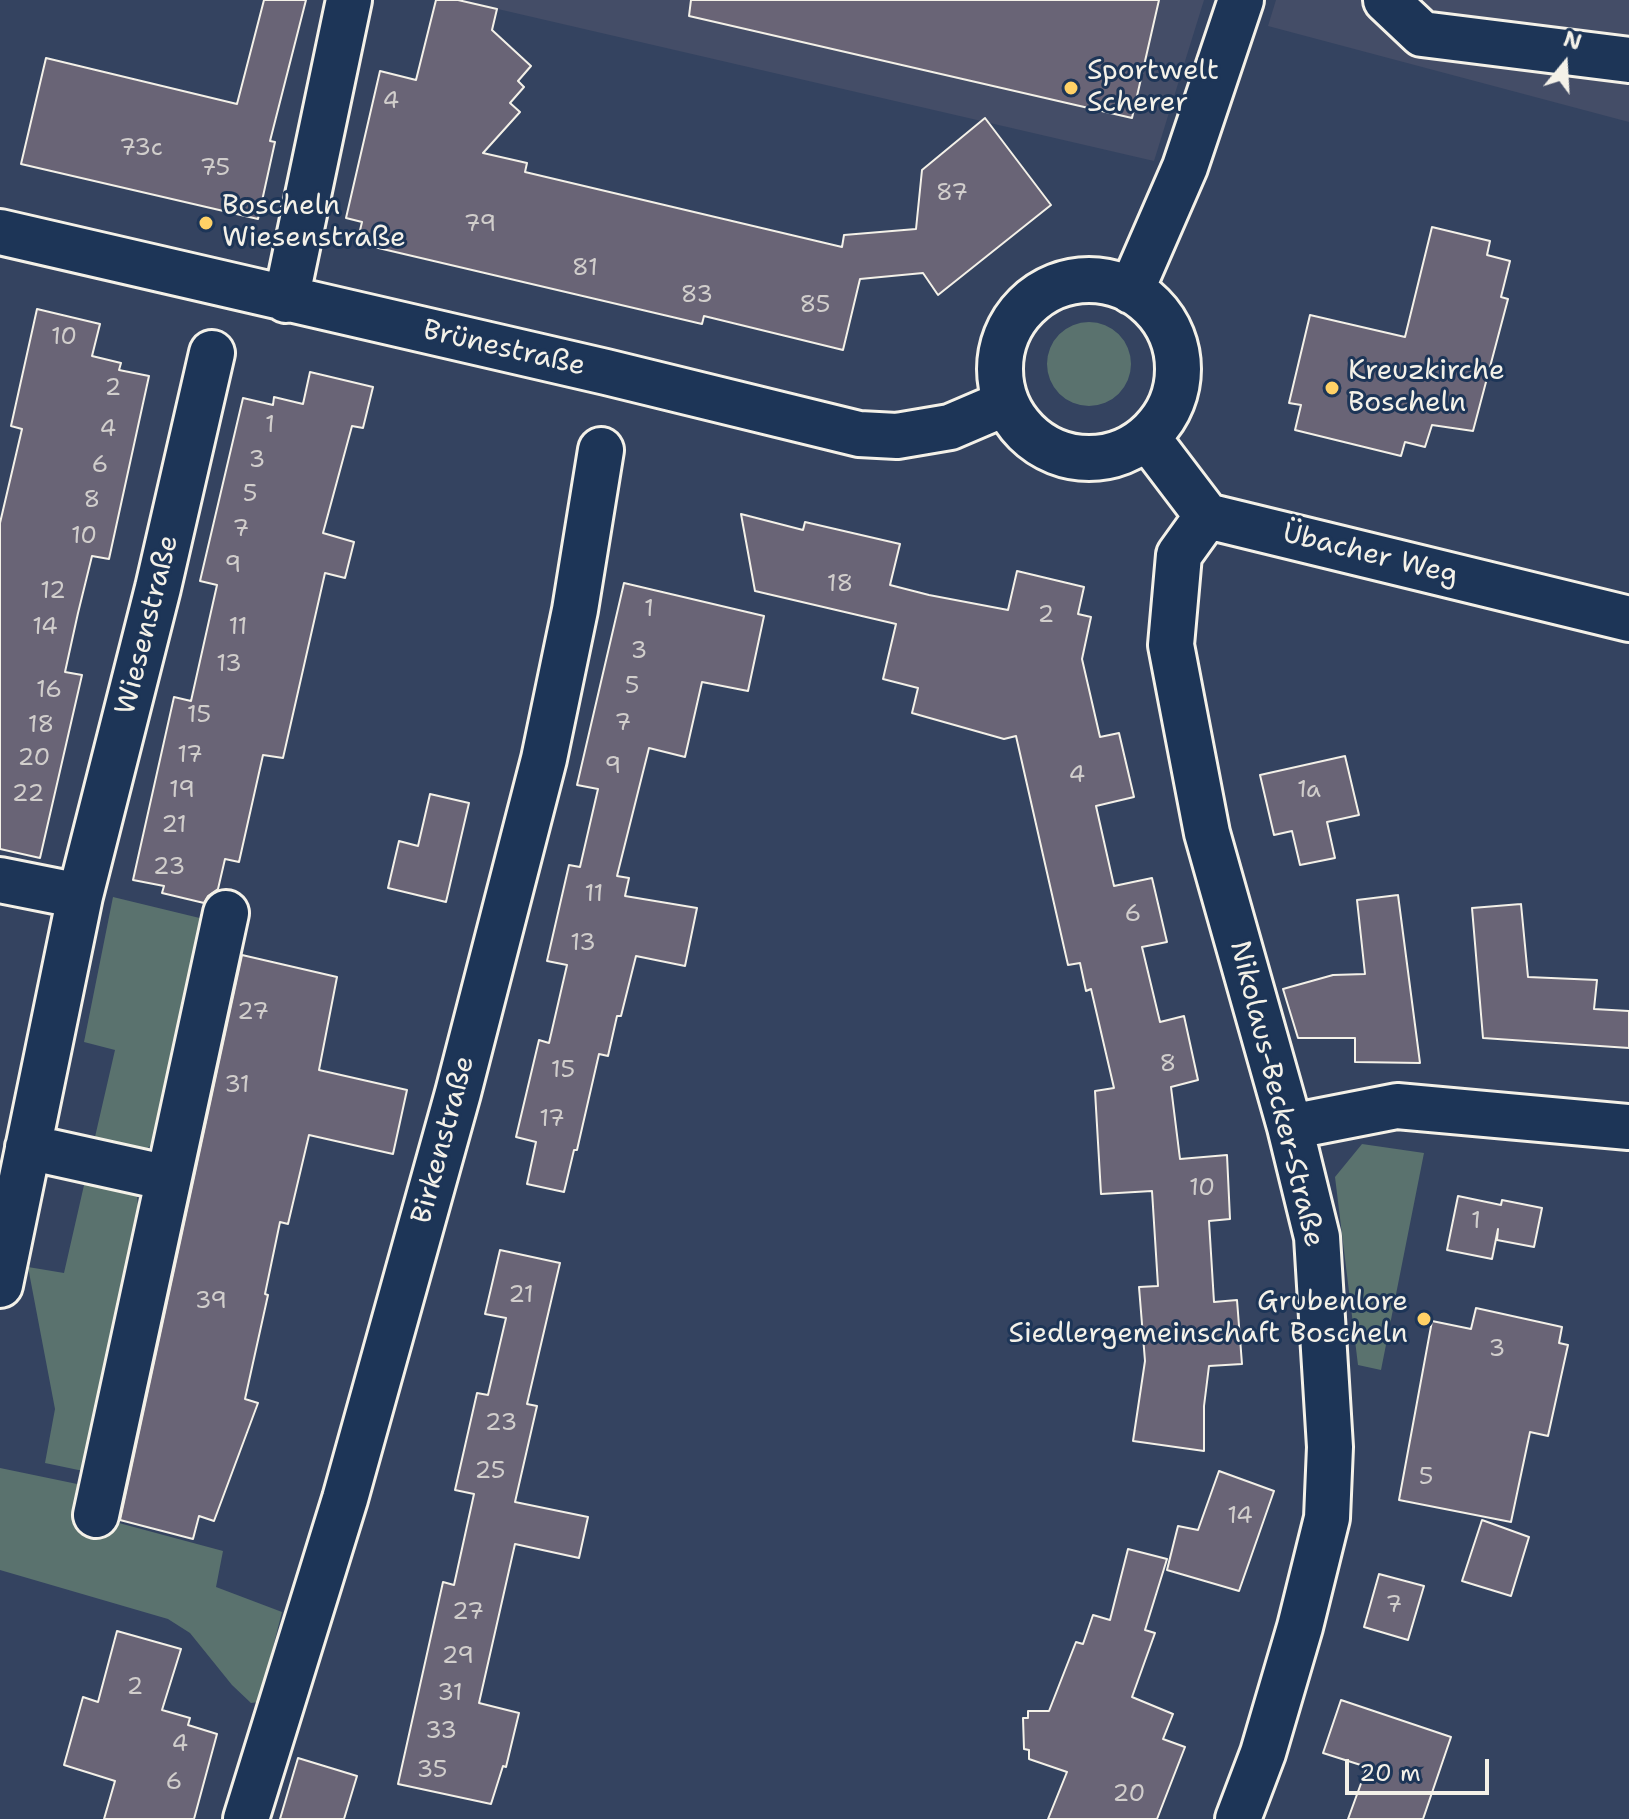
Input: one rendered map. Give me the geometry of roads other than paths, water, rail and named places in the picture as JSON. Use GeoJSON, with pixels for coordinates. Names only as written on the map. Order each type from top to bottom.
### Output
{"type":"FeatureCollection","features":[{"type":"Feature","properties":{"kind":"street"},"geometry":{"type":"LineString","coordinates":[[286,300],[349,0]]}},
{"type":"Feature","properties":{"kind":"street"},"geometry":{"type":"LineString","coordinates":[[1131,291],[1185,167],[1241,0]]}},
{"type":"Feature","properties":{"kind":"street"},"geometry":{"type":"LineString","coordinates":[[1386,0],[1422,34],[1629,60]]}},
{"type":"Feature","properties":{"kind":"street","name":"Brünestraße"},"geometry":{"type":"LineString","coordinates":[[0,232],[606,372],[859,434],[897,436],[950,427],[1006,403]]}},
{"type":"Feature","properties":{"kind":"street"},"geometry":{"type":"LineString","coordinates":[[1078,280],[1114,284],[1131,291],[1154,308],[1170,332],[1178,360],[1176,389],[1166,416],[1147,437],[1123,452],[1095,458],[1068,456],[1042,445],[1021,427],[1006,403],[1001,385],[1002,349],[1017,316],[1029,302],[1044,292],[1078,280]]}},
{"type":"Feature","properties":{"kind":"street","name":"Wiesenstraße"},"geometry":{"type":"LineString","coordinates":[[0,1285],[80,896],[158,588],[212,353]]}},
{"type":"Feature","properties":{"kind":"street"},"geometry":{"type":"LineString","coordinates":[[1147,437],[1207,516]]}},
{"type":"Feature","properties":{"kind":"street","name":"Birkenstraße"},"geometry":{"type":"LineString","coordinates":[[246,1819],[345,1499],[465,1063],[544,759],[575,610],[601,450]]}},
{"type":"Feature","properties":{"kind":"street","name":"Übacher Weg"},"geometry":{"type":"LineString","coordinates":[[1207,516],[1629,619]]}},
{"type":"Feature","properties":{"kind":"street","name":"Nikolaus-Becker-Straße"},"geometry":{"type":"LineString","coordinates":[[1207,516],[1179,555],[1171,645],[1207,833],[1290,1127],[1317,1237],[1330,1447],[1327,1518],[1280,1697],[1238,1819]]}},
{"type":"Feature","properties":{"kind":"street"},"geometry":{"type":"LineString","coordinates":[[0,880],[80,896]]}},
{"type":"Feature","properties":{"kind":"street"},"geometry":{"type":"LineString","coordinates":[[96,1515],[226,913]]}},
{"type":"Feature","properties":{"kind":"street"},"geometry":{"type":"LineString","coordinates":[[1290,1127],[1397,1106],[1629,1127]]}},
{"type":"Feature","properties":{"kind":"street"},"geometry":{"type":"LineString","coordinates":[[28,1147],[168,1178]]}},
{"type":"Feature","properties":{"kind":"place","name":"Sportwelt Scherer"},"geometry":{"type":"Point","coordinates":[1071,88]}},
{"type":"Feature","properties":{"kind":"place","name":"Boscheln Wiesenstraße"},"geometry":{"type":"Point","coordinates":[206,223]}},
{"type":"Feature","properties":{"kind":"place","name":"Kreuzkirche Boscheln"},"geometry":{"type":"Point","coordinates":[1332,388]}},
{"type":"Feature","properties":{"kind":"place","name":"Grubenlore Siedlergemeinschaft Boscheln"},"geometry":{"type":"Point","coordinates":[1424,1319]}}]}
